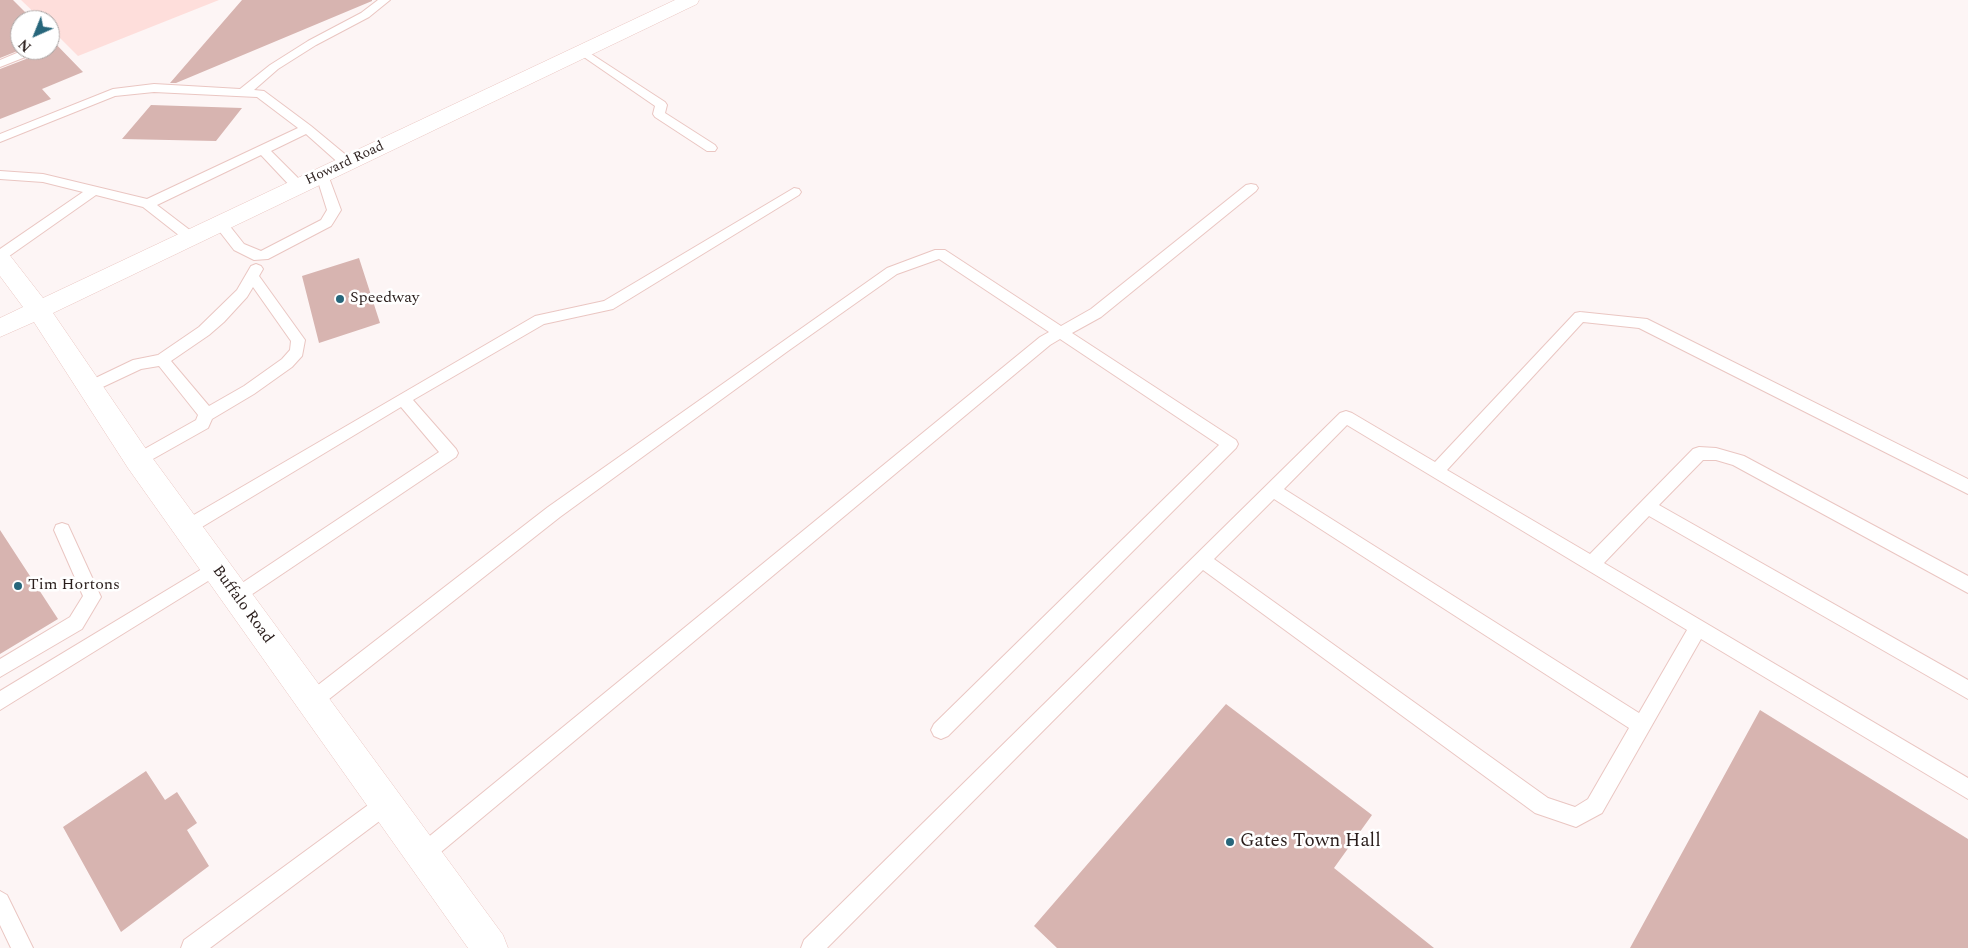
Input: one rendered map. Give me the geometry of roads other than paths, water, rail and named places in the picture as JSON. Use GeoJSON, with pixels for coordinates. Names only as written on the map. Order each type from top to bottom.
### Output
{"type":"FeatureCollection","features":[{"type":"Feature","properties":{"kind":"main road","name":"Howard Road"},"geometry":{"type":"LineString","coordinates":[[0,328],[683,1]]}},
{"type":"Feature","properties":{"kind":"main road","name":"Buffalo Road"},"geometry":{"type":"LineString","coordinates":[[0,257],[38,309],[138,460],[186,528],[490,948]]}},
{"type":"Feature","properties":{"kind":"lane"},"geometry":{"type":"LineString","coordinates":[[243,93],[274,67],[312,43],[365,15],[385,0]]}},
{"type":"Feature","properties":{"kind":"lane"},"geometry":{"type":"LineString","coordinates":[[582,51],[661,104],[659,114],[710,148]]}},
{"type":"Feature","properties":{"kind":"lane"},"geometry":{"type":"LineString","coordinates":[[0,138],[113,93],[154,88],[260,94],[307,129],[346,163]]}},
{"type":"Feature","properties":{"kind":"lane"},"geometry":{"type":"LineString","coordinates":[[148,204],[307,129]]}},
{"type":"Feature","properties":{"kind":"lane"},"geometry":{"type":"LineString","coordinates":[[263,150],[298,186]]}},
{"type":"Feature","properties":{"kind":"lane"},"geometry":{"type":"LineString","coordinates":[[0,174],[43,178],[148,204],[190,237]]}},
{"type":"Feature","properties":{"kind":"lane"},"geometry":{"type":"LineString","coordinates":[[90,387],[138,364],[162,360],[204,332],[220,318],[242,293],[263,256],[326,223],[334,210],[322,174]]}},
{"type":"Feature","properties":{"kind":"lane"},"geometry":{"type":"LineString","coordinates":[[422,855],[1044,341],[1096,312],[1251,188]]}},
{"type":"Feature","properties":{"kind":"lane"},"geometry":{"type":"LineString","coordinates":[[0,257],[93,191]]}},
{"type":"Feature","properties":{"kind":"lane"},"geometry":{"type":"LineString","coordinates":[[186,528],[540,320],[608,305],[794,192]]}},
{"type":"Feature","properties":{"kind":"lane"},"geometry":{"type":"LineString","coordinates":[[220,223],[239,247],[254,255],[263,256]]}},
{"type":"Feature","properties":{"kind":"lane"},"geometry":{"type":"LineString","coordinates":[[312,701],[554,512],[892,271],[940,254],[1230,444],[941,730]]}},
{"type":"Feature","properties":{"kind":"lane"},"geometry":{"type":"LineString","coordinates":[[138,460],[202,424],[206,415],[249,390],[287,363],[297,352],[298,340],[252,276]]}},
{"type":"Feature","properties":{"kind":"lane"},"geometry":{"type":"LineString","coordinates":[[1436,470],[1580,317],[1642,323],[1968,487]]}},
{"type":"Feature","properties":{"kind":"lane"},"geometry":{"type":"LineString","coordinates":[[162,360],[200,405],[206,415]]}},
{"type":"Feature","properties":{"kind":"lane"},"geometry":{"type":"LineString","coordinates":[[236,596],[450,453],[403,400]]}},
{"type":"Feature","properties":{"kind":"lane"},"geometry":{"type":"LineString","coordinates":[[812,948],[1346,417],[1968,789]]}},
{"type":"Feature","properties":{"kind":"lane"},"geometry":{"type":"LineString","coordinates":[[1592,564],[1699,454],[1716,454],[1738,460],[1968,585]]}},
{"type":"Feature","properties":{"kind":"lane"},"geometry":{"type":"LineString","coordinates":[[1272,490],[1642,725]]}},
{"type":"Feature","properties":{"kind":"lane"},"geometry":{"type":"LineString","coordinates":[[1647,506],[1968,690]]}},
{"type":"Feature","properties":{"kind":"lane"},"geometry":{"type":"LineString","coordinates":[[0,669],[76,623],[92,597],[62,530]]}},
{"type":"Feature","properties":{"kind":"lane"},"geometry":{"type":"LineString","coordinates":[[1202,560],[1542,806],[1576,817],[1595,806],[1698,628]]}},
{"type":"Feature","properties":{"kind":"lane"},"geometry":{"type":"LineString","coordinates":[[0,701],[215,568]]}},
{"type":"Feature","properties":{"kind":"lane"},"geometry":{"type":"LineString","coordinates":[[192,948],[386,804]]}},
{"type":"Feature","properties":{"kind":"lane"},"geometry":{"type":"LineString","coordinates":[[0,902],[22,948]]}},
{"type":"Feature","properties":{"kind":"place","name":"Speedway"},"geometry":{"type":"Point","coordinates":[340,299]}},
{"type":"Feature","properties":{"kind":"place","name":"Tim Hortons"},"geometry":{"type":"Point","coordinates":[18,586]}},
{"type":"Feature","properties":{"kind":"place","name":"Gates Town Hall"},"geometry":{"type":"Point","coordinates":[1230,842]}}]}
